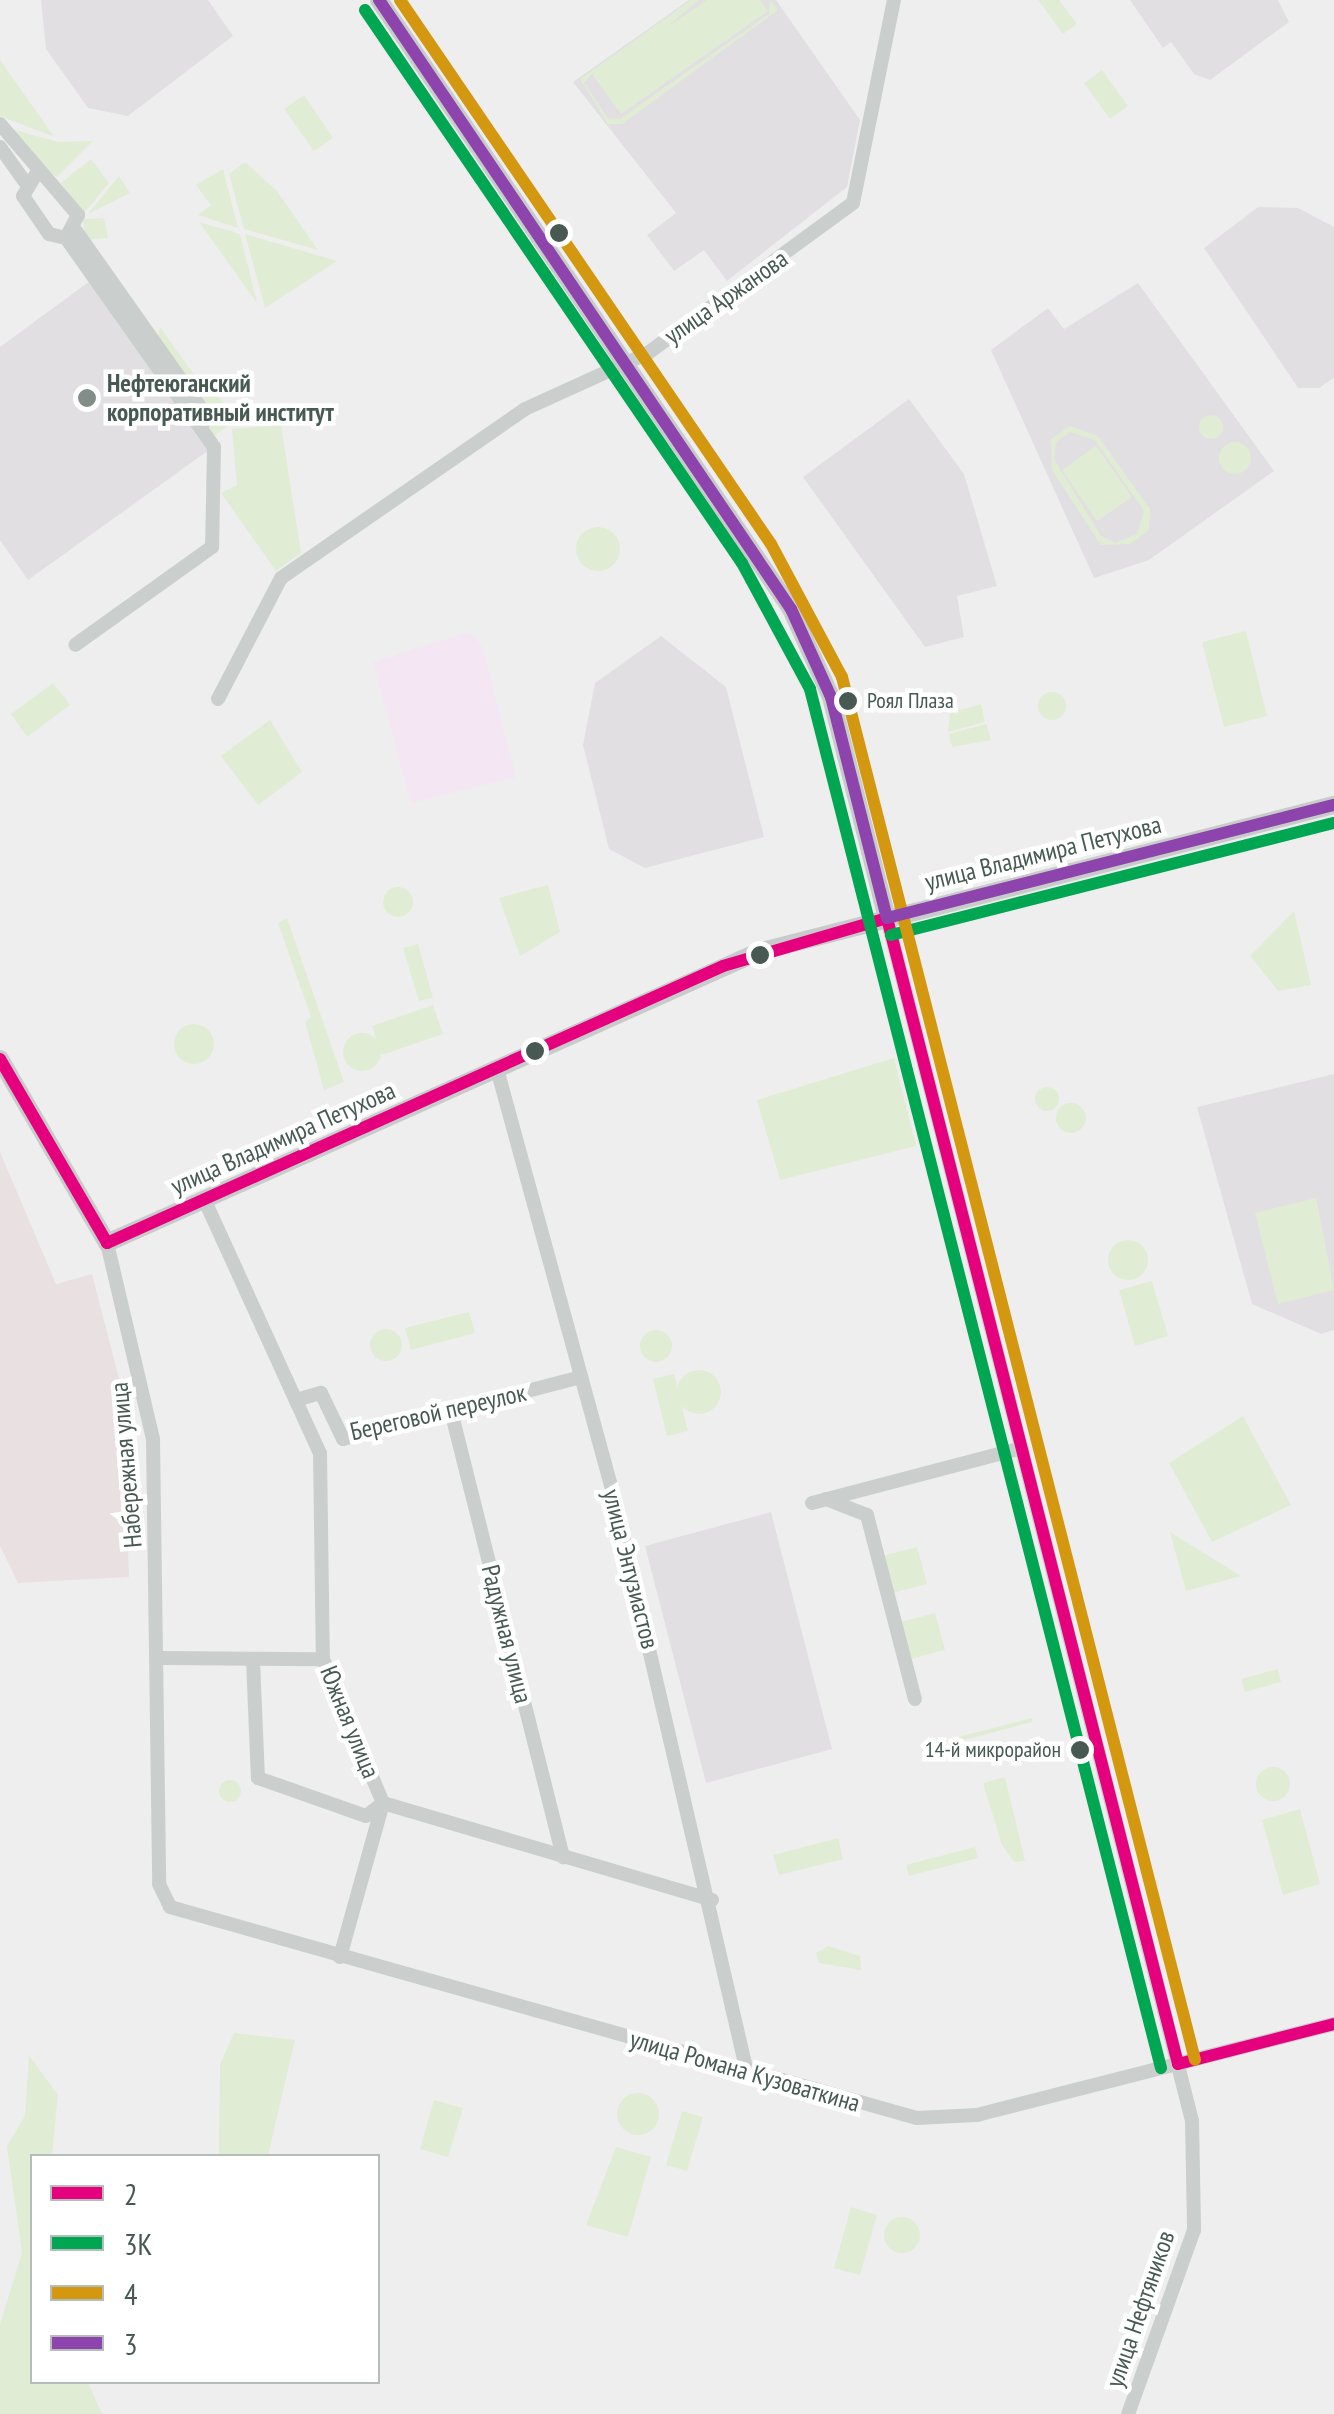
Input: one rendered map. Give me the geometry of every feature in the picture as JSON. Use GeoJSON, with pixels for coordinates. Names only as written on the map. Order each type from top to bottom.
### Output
{"type":"FeatureCollection","features":[{"type":"Feature","properties":{"kind":"main road","name":"улица Нефтяников"},"geometry":{"type":"LineString","coordinates":[[379,0],[810,646],[887,918]]}},
{"type":"Feature","properties":{"kind":"main road","name":"улица Владимира Петухова"},"geometry":{"type":"LineString","coordinates":[[106,1243],[206,1202],[738,960],[887,918],[1334,805]]}},
{"type":"Feature","properties":{"kind":"main road","name":"Набережная улица"},"geometry":{"type":"LineString","coordinates":[[0,1060],[106,1243]]}},
{"type":"Feature","properties":{"kind":"street","name":"улица Аржанова"},"geometry":{"type":"LineString","coordinates":[[218,699],[281,578],[524,409],[626,365],[854,203],[894,0]]}},
{"type":"Feature","properties":{"kind":"street"},"geometry":{"type":"LineString","coordinates":[[0,124],[30,178],[38,218],[71,235],[201,408],[202,429],[214,446],[212,546],[74,645]]}},
{"type":"Feature","properties":{"kind":"street"},"geometry":{"type":"LineString","coordinates":[[0,147],[30,178]]}},
{"type":"Feature","properties":{"kind":"street"},"geometry":{"type":"LineString","coordinates":[[30,178],[50,176],[70,204],[71,235]]}},
{"type":"Feature","properties":{"kind":"street","name":"улица Нефтяников"},"geometry":{"type":"LineString","coordinates":[[887,918],[1192,2121],[1194,2230],[1128,2414]]}},
{"type":"Feature","properties":{"kind":"street","name":"улица Энтузиастов"},"geometry":{"type":"LineString","coordinates":[[497,1070],[581,1377],[712,1900],[746,2072]]}},
{"type":"Feature","properties":{"kind":"street","name":"Южная улица"},"geometry":{"type":"LineString","coordinates":[[206,1202],[320,1454],[324,1660],[383,1802],[712,1900]]}},
{"type":"Feature","properties":{"kind":"street","name":"Набережная улица"},"geometry":{"type":"LineString","coordinates":[[106,1243],[150,1408],[164,1900]]}},
{"type":"Feature","properties":{"kind":"street","name":"Береговой переулок"},"geometry":{"type":"LineString","coordinates":[[296,1400],[320,1393],[343,1439],[581,1377]]}},
{"type":"Feature","properties":{"kind":"street","name":"Радужная улица"},"geometry":{"type":"LineString","coordinates":[[451,1411],[563,1857]]}},
{"type":"Feature","properties":{"kind":"street"},"geometry":{"type":"LineString","coordinates":[[915,1699],[867,1516],[819,1501],[1022,1448]]}},
{"type":"Feature","properties":{"kind":"street"},"geometry":{"type":"LineString","coordinates":[[160,1658],[324,1660]]}},
{"type":"Feature","properties":{"kind":"street"},"geometry":{"type":"LineString","coordinates":[[253,1660],[258,1778],[366,1816],[383,1802]]}},
{"type":"Feature","properties":{"kind":"street"},"geometry":{"type":"LineString","coordinates":[[340,1957],[383,1802]]}},
{"type":"Feature","properties":{"kind":"street","name":"улица Романа Кузоваткина"},"geometry":{"type":"LineString","coordinates":[[164,1900],[340,1957],[746,2072],[945,2120],[1334,2024]]}},
{"type":"Feature","properties":{"kind":"shaded area"},"geometry":{"type":"Polygon","coordinates":[[[41,0],[208,0],[233,36],[128,116],[88,108],[46,49],[41,0]]]}},
{"type":"Feature","properties":{"kind":"shaded area"},"geometry":{"type":"Polygon","coordinates":[[[689,0],[776,0],[860,120],[847,187],[727,281],[704,250],[674,271],[647,235],[676,213],[573,82],[689,0]]]}},
{"type":"Feature","properties":{"kind":"shaded area"},"geometry":{"type":"Polygon","coordinates":[[[1130,0],[1278,0],[1289,22],[1210,80],[1194,74],[1171,42],[1163,48],[1130,0]]]}},
{"type":"Feature","properties":{"kind":"shaded area"},"geometry":{"type":"Polygon","coordinates":[[[1258,207],[1298,208],[1334,227],[1334,378],[1319,388],[1298,388],[1204,248],[1258,207]]]}},
{"type":"Feature","properties":{"kind":"shaded area","name":"Нефтеюганский корпоративный институт"},"geometry":{"type":"Polygon","coordinates":[[[90,281],[209,450],[28,580],[0,540],[0,347],[90,281]]]}},
{"type":"Feature","properties":{"kind":"shaded area"},"geometry":{"type":"Polygon","coordinates":[[[1138,283],[1274,471],[1149,560],[1094,578],[991,350],[1048,308],[1064,329],[1138,283]]]}},
{"type":"Feature","properties":{"kind":"shaded area"},"geometry":{"type":"Polygon","coordinates":[[[909,399],[964,474],[997,586],[957,596],[964,637],[925,647],[803,477],[909,399]]]}},
{"type":"Feature","properties":{"kind":"shaded area"},"geometry":{"type":"Polygon","coordinates":[[[469,632],[482,646],[516,777],[411,803],[373,662],[469,632]]]}},
{"type":"Feature","properties":{"kind":"shaded area"},"geometry":{"type":"Polygon","coordinates":[[[661,636],[726,687],[764,837],[645,868],[609,849],[583,745],[595,683],[661,636]]]}},
{"type":"Feature","properties":{"kind":"shaded area"},"geometry":{"type":"Polygon","coordinates":[[[1334,1074],[1334,1330],[1321,1334],[1252,1304],[1197,1107],[1334,1074]]]}},
{"type":"Feature","properties":{"kind":"shaded area"},"geometry":{"type":"Polygon","coordinates":[[[771,1512],[832,1749],[706,1783],[645,1546],[771,1512]]]}},
{"type":"Feature","properties":{"kind":"green space"},"geometry":{"type":"Polygon","coordinates":[[[691,0],[699,0],[666,28],[707,0],[760,0],[768,11],[621,114],[592,74],[584,83],[608,118],[620,119],[769,14],[770,0],[778,10],[622,124],[608,124],[580,79],[691,0]]]}},
{"type":"Feature","properties":{"kind":"green space"},"geometry":{"type":"Polygon","coordinates":[[[1038,0],[1059,0],[1077,24],[1063,34],[1038,0]]]}},
{"type":"Feature","properties":{"kind":"green space"},"geometry":{"type":"Polygon","coordinates":[[[0,60],[53,135],[52,136],[0,116],[0,60]]]}},
{"type":"Feature","properties":{"kind":"green space"},"geometry":{"type":"Polygon","coordinates":[[[1102,70],[1128,106],[1110,119],[1084,83],[1102,70]]]}},
{"type":"Feature","properties":{"kind":"green space"},"geometry":{"type":"Polygon","coordinates":[[[304,95],[333,138],[314,151],[284,109],[304,95]]]}},
{"type":"Feature","properties":{"kind":"green space"},"geometry":{"type":"Polygon","coordinates":[[[8,128],[58,142],[93,141],[57,177],[36,167],[8,128]]]}},
{"type":"Feature","properties":{"kind":"green space"},"geometry":{"type":"Polygon","coordinates":[[[91,159],[109,183],[83,214],[61,183],[91,159]]]}},
{"type":"Feature","properties":{"kind":"green space"},"geometry":{"type":"Polygon","coordinates":[[[245,162],[277,191],[318,250],[244,229],[229,174],[245,162]]]}},
{"type":"Feature","properties":{"kind":"green space"},"geometry":{"type":"Polygon","coordinates":[[[223,169],[238,228],[198,215],[211,205],[196,185],[223,169]]]}},
{"type":"Feature","properties":{"kind":"green space"},"geometry":{"type":"Polygon","coordinates":[[[119,176],[130,193],[88,214],[119,176]]]}},
{"type":"Feature","properties":{"kind":"green space"},"geometry":{"type":"Polygon","coordinates":[[[104,218],[108,238],[85,240],[83,219],[104,218]]]}},
{"type":"Feature","properties":{"kind":"green space"},"geometry":{"type":"Polygon","coordinates":[[[199,222],[240,234],[257,303],[199,222]]]}},
{"type":"Feature","properties":{"kind":"green space"},"geometry":{"type":"Polygon","coordinates":[[[245,234],[337,261],[265,308],[245,234]]]}},
{"type":"Feature","properties":{"kind":"green space"},"geometry":{"type":"Polygon","coordinates":[[[160,327],[198,380],[199,398],[157,341],[160,327]]]}},
{"type":"Feature","properties":{"kind":"green space"},"geometry":{"type":"Polygon","coordinates":[[[199,374],[237,419],[211,438],[205,429],[199,374]]]}},
{"type":"Feature","properties":{"kind":"green space"},"geometry":{"type":"Polygon","coordinates":[[[1211,415],[1223,427],[1211,439],[1199,427],[1211,415]]]}},
{"type":"Feature","properties":{"kind":"green space"},"geometry":{"type":"Polygon","coordinates":[[[281,425],[301,553],[276,571],[221,493],[237,485],[232,429],[281,425]]]}},
{"type":"Feature","properties":{"kind":"green space"},"geometry":{"type":"Polygon","coordinates":[[[1070,426],[1098,436],[1150,509],[1149,530],[1130,544],[1101,545],[1052,470],[1051,439],[1070,426]],[[1070,432],[1056,442],[1054,459],[1101,536],[1115,543],[1137,534],[1144,511],[1095,440],[1070,432]]]}},
{"type":"Feature","properties":{"kind":"green space"},"geometry":{"type":"Polygon","coordinates":[[[1235,442],[1246,447],[1251,458],[1246,469],[1235,474],[1224,469],[1219,458],[1224,447],[1235,442]]]}},
{"type":"Feature","properties":{"kind":"green space"},"geometry":{"type":"Polygon","coordinates":[[[1096,446],[1132,497],[1097,521],[1062,470],[1096,446]]]}},
{"type":"Feature","properties":{"kind":"green space"},"geometry":{"type":"Polygon","coordinates":[[[598,527],[613,534],[620,549],[613,564],[598,571],[583,564],[576,549],[583,534],[598,527]]]}},
{"type":"Feature","properties":{"kind":"green space"},"geometry":{"type":"Polygon","coordinates":[[[1246,631],[1267,716],[1224,727],[1202,642],[1246,631]]]}},
{"type":"Feature","properties":{"kind":"green space"},"geometry":{"type":"Polygon","coordinates":[[[53,683],[70,705],[27,737],[11,714],[53,683]]]}},
{"type":"Feature","properties":{"kind":"green space"},"geometry":{"type":"Polygon","coordinates":[[[1052,692],[1062,696],[1066,706],[1062,716],[1052,720],[1042,716],[1038,706],[1042,696],[1052,692]]]}},
{"type":"Feature","properties":{"kind":"green space"},"geometry":{"type":"Polygon","coordinates":[[[981,704],[985,722],[948,732],[950,713],[981,704]]]}},
{"type":"Feature","properties":{"kind":"green space"},"geometry":{"type":"Polygon","coordinates":[[[270,720],[302,772],[258,805],[221,756],[270,720]]]}},
{"type":"Feature","properties":{"kind":"green space"},"geometry":{"type":"Polygon","coordinates":[[[986,724],[991,740],[952,747],[949,734],[986,724]]]}},
{"type":"Feature","properties":{"kind":"green space"},"geometry":{"type":"Polygon","coordinates":[[[548,885],[560,932],[520,956],[499,898],[548,885]]]}},
{"type":"Feature","properties":{"kind":"green space"},"geometry":{"type":"Polygon","coordinates":[[[398,887],[408,892],[413,902],[408,912],[398,917],[388,912],[383,902],[388,892],[398,887]]]}},
{"type":"Feature","properties":{"kind":"green space"},"geometry":{"type":"Polygon","coordinates":[[[1294,911],[1311,985],[1278,991],[1250,956],[1294,911]]]}},
{"type":"Feature","properties":{"kind":"green space"},"geometry":{"type":"Polygon","coordinates":[[[287,918],[344,1082],[324,1090],[305,1022],[311,1017],[278,923],[287,918]]]}},
{"type":"Feature","properties":{"kind":"green space"},"geometry":{"type":"Polygon","coordinates":[[[418,944],[433,998],[419,1001],[403,948],[418,944]]]}},
{"type":"Feature","properties":{"kind":"green space"},"geometry":{"type":"Polygon","coordinates":[[[433,1005],[443,1034],[382,1055],[372,1026],[433,1005]]]}},
{"type":"Feature","properties":{"kind":"green space"},"geometry":{"type":"Polygon","coordinates":[[[194,1024],[208,1030],[214,1044],[208,1058],[194,1064],[180,1058],[174,1044],[180,1030],[194,1024]]]}},
{"type":"Feature","properties":{"kind":"green space"},"geometry":{"type":"Polygon","coordinates":[[[362,1033],[375,1039],[381,1052],[375,1065],[362,1071],[349,1065],[343,1052],[349,1039],[362,1033]]]}},
{"type":"Feature","properties":{"kind":"green space"},"geometry":{"type":"Polygon","coordinates":[[[894,1058],[916,1146],[780,1180],[757,1100],[894,1058]]]}},
{"type":"Feature","properties":{"kind":"green space"},"geometry":{"type":"Polygon","coordinates":[[[1047,1087],[1059,1099],[1047,1111],[1035,1099],[1047,1087]]]}},
{"type":"Feature","properties":{"kind":"green space"},"geometry":{"type":"Polygon","coordinates":[[[1071,1103],[1082,1107],[1086,1118],[1082,1129],[1071,1133],[1060,1129],[1056,1118],[1060,1107],[1071,1103]]]}},
{"type":"Feature","properties":{"kind":"green space"},"geometry":{"type":"Polygon","coordinates":[[[1316,1198],[1334,1290],[1278,1304],[1255,1213],[1316,1198]]]}},
{"type":"Feature","properties":{"kind":"green space"},"geometry":{"type":"Polygon","coordinates":[[[1128,1240],[1142,1246],[1148,1260],[1142,1274],[1128,1280],[1114,1274],[1108,1260],[1114,1246],[1128,1240]]]}},
{"type":"Feature","properties":{"kind":"green space"},"geometry":{"type":"Polygon","coordinates":[[[1152,1281],[1168,1336],[1135,1346],[1119,1290],[1152,1281]]]}},
{"type":"Feature","properties":{"kind":"green space"},"geometry":{"type":"Polygon","coordinates":[[[469,1312],[475,1333],[411,1350],[405,1328],[469,1312]]]}},
{"type":"Feature","properties":{"kind":"green space"},"geometry":{"type":"Polygon","coordinates":[[[386,1329],[397,1334],[402,1345],[397,1356],[386,1361],[375,1356],[370,1345],[375,1334],[386,1329]]]}},
{"type":"Feature","properties":{"kind":"green space"},"geometry":{"type":"Polygon","coordinates":[[[656,1330],[667,1335],[672,1346],[667,1357],[656,1362],[645,1357],[640,1346],[645,1335],[656,1330]]]}},
{"type":"Feature","properties":{"kind":"green space"},"geometry":{"type":"Polygon","coordinates":[[[699,1370],[715,1376],[721,1392],[715,1408],[699,1414],[683,1408],[677,1392],[683,1376],[699,1370]]]}},
{"type":"Feature","properties":{"kind":"green space"},"geometry":{"type":"Polygon","coordinates":[[[674,1374],[688,1431],[667,1436],[653,1379],[674,1374]]]}},
{"type":"Feature","properties":{"kind":"green space"},"geometry":{"type":"Polygon","coordinates":[[[1243,1416],[1291,1505],[1212,1542],[1169,1463],[1243,1416]]]}},
{"type":"Feature","properties":{"kind":"green space"},"geometry":{"type":"Polygon","coordinates":[[[1170,1532],[1241,1576],[1186,1591],[1170,1532]]]}},
{"type":"Feature","properties":{"kind":"green space"},"geometry":{"type":"Polygon","coordinates":[[[917,1547],[927,1584],[893,1593],[883,1556],[917,1547]]]}},
{"type":"Feature","properties":{"kind":"green space"},"geometry":{"type":"Polygon","coordinates":[[[935,1613],[945,1650],[911,1659],[901,1622],[935,1613]]]}},
{"type":"Feature","properties":{"kind":"green space"},"geometry":{"type":"Polygon","coordinates":[[[1278,1669],[1281,1682],[1245,1692],[1241,1679],[1278,1669]]]}},
{"type":"Feature","properties":{"kind":"green space"},"geometry":{"type":"Polygon","coordinates":[[[1032,1718],[1032,1722],[945,1745],[943,1741],[1032,1718]]]}},
{"type":"Feature","properties":{"kind":"green space"},"geometry":{"type":"Polygon","coordinates":[[[1273,1767],[1285,1772],[1290,1784],[1285,1796],[1273,1801],[1261,1796],[1256,1784],[1261,1772],[1273,1767]]]}},
{"type":"Feature","properties":{"kind":"green space"},"geometry":{"type":"Polygon","coordinates":[[[1005,1777],[1025,1861],[1014,1862],[1002,1845],[983,1783],[1005,1777]]]}},
{"type":"Feature","properties":{"kind":"green space"},"geometry":{"type":"Polygon","coordinates":[[[230,1780],[238,1783],[238,1799],[230,1802],[222,1799],[219,1791],[222,1783],[230,1780]]]}},
{"type":"Feature","properties":{"kind":"green space"},"geometry":{"type":"Polygon","coordinates":[[[1300,1809],[1320,1884],[1283,1895],[1262,1820],[1300,1809]]]}},
{"type":"Feature","properties":{"kind":"green space"},"geometry":{"type":"Polygon","coordinates":[[[838,1838],[843,1859],[779,1875],[773,1855],[838,1838]]]}},
{"type":"Feature","properties":{"kind":"green space"},"geometry":{"type":"Polygon","coordinates":[[[975,1847],[978,1858],[909,1876],[906,1865],[975,1847]]]}},
{"type":"Feature","properties":{"kind":"green space"},"geometry":{"type":"Polygon","coordinates":[[[828,1946],[860,1956],[861,1970],[819,1963],[816,1953],[828,1946]]]}},
{"type":"Feature","properties":{"kind":"green space"},"geometry":{"type":"Polygon","coordinates":[[[234,2033],[295,2040],[268,2154],[219,2154],[220,2064],[234,2033]]]}},
{"type":"Feature","properties":{"kind":"green space"},"geometry":{"type":"Polygon","coordinates":[[[29,2055],[58,2095],[52,2154],[30,2154],[30,2384],[89,2384],[102,2414],[0,2414],[0,2324],[22,2253],[7,2146],[25,2116],[29,2055]]]}},
{"type":"Feature","properties":{"kind":"green space"},"geometry":{"type":"Polygon","coordinates":[[[638,2093],[653,2099],[659,2114],[653,2129],[638,2135],[623,2129],[617,2114],[623,2099],[638,2093]]]}},
{"type":"Feature","properties":{"kind":"green space"},"geometry":{"type":"Polygon","coordinates":[[[434,2100],[463,2108],[448,2157],[420,2149],[434,2100]]]}},
{"type":"Feature","properties":{"kind":"green space"},"geometry":{"type":"Polygon","coordinates":[[[682,2111],[703,2117],[687,2171],[666,2165],[682,2111]]]}},
{"type":"Feature","properties":{"kind":"green space"},"geometry":{"type":"Polygon","coordinates":[[[616,2147],[651,2157],[628,2237],[586,2225],[616,2147]]]}},
{"type":"Feature","properties":{"kind":"green space"},"geometry":{"type":"Polygon","coordinates":[[[851,2207],[877,2215],[860,2275],[834,2268],[851,2207]]]}},
{"type":"Feature","properties":{"kind":"green space"},"geometry":{"type":"Polygon","coordinates":[[[902,2217],[914,2223],[920,2235],[914,2247],[902,2253],[890,2247],[884,2235],[890,2223],[902,2217]]]}},
{"type":"Feature","properties":{"kind":"sand"},"geometry":{"type":"Polygon","coordinates":[[[0,1152],[56,1284],[92,1274],[122,1390],[129,1577],[18,1583],[0,1546],[0,1152]]]}},
{"type":"Feature","properties":{"kind":"transit line","name":"3"},"geometry":{"type":"LineString","coordinates":[[379,0],[791,609],[831,697],[887,918],[1334,805]]}},
{"type":"Feature","properties":{"kind":"transit line","name":"4"},"geometry":{"type":"LineString","coordinates":[[400,0],[771,544],[842,677],[1195,2060]]}},
{"type":"Feature","properties":{"kind":"transit line","name":"3К"},"geometry":{"type":"LineString","coordinates":[[365,10],[742,563],[810,689],[1161,2068]]}},
{"type":"Feature","properties":{"kind":"transit line","name":"3К"},"geometry":{"type":"LineString","coordinates":[[891,935],[1334,823]]}},
{"type":"Feature","properties":{"kind":"transit line","name":"2"},"geometry":{"type":"LineString","coordinates":[[887,918],[1178,2064]]}},
{"type":"Feature","properties":{"kind":"transit line","name":"2"},"geometry":{"type":"LineString","coordinates":[[107,1243],[723,966],[887,918]]}},
{"type":"Feature","properties":{"kind":"transit line","name":"2"},"geometry":{"type":"LineString","coordinates":[[0,1059],[107,1243]]}},
{"type":"Feature","properties":{"kind":"transit line","name":"2"},"geometry":{"type":"LineString","coordinates":[[1178,2064],[1334,2024]]}},
{"type":"Feature","properties":{"kind":"place","name":"Нефтеюганский корпоративный институт"},"geometry":{"type":"Point","coordinates":[87,398]}},
{"type":"Feature","properties":{"kind":"place","name":"Роял Плаза"},"geometry":{"type":"Point","coordinates":[848,701]}},
{"type":"Feature","properties":{"kind":"place","name":"14-й микрорайон"},"geometry":{"type":"Point","coordinates":[1080,1750]}}]}
